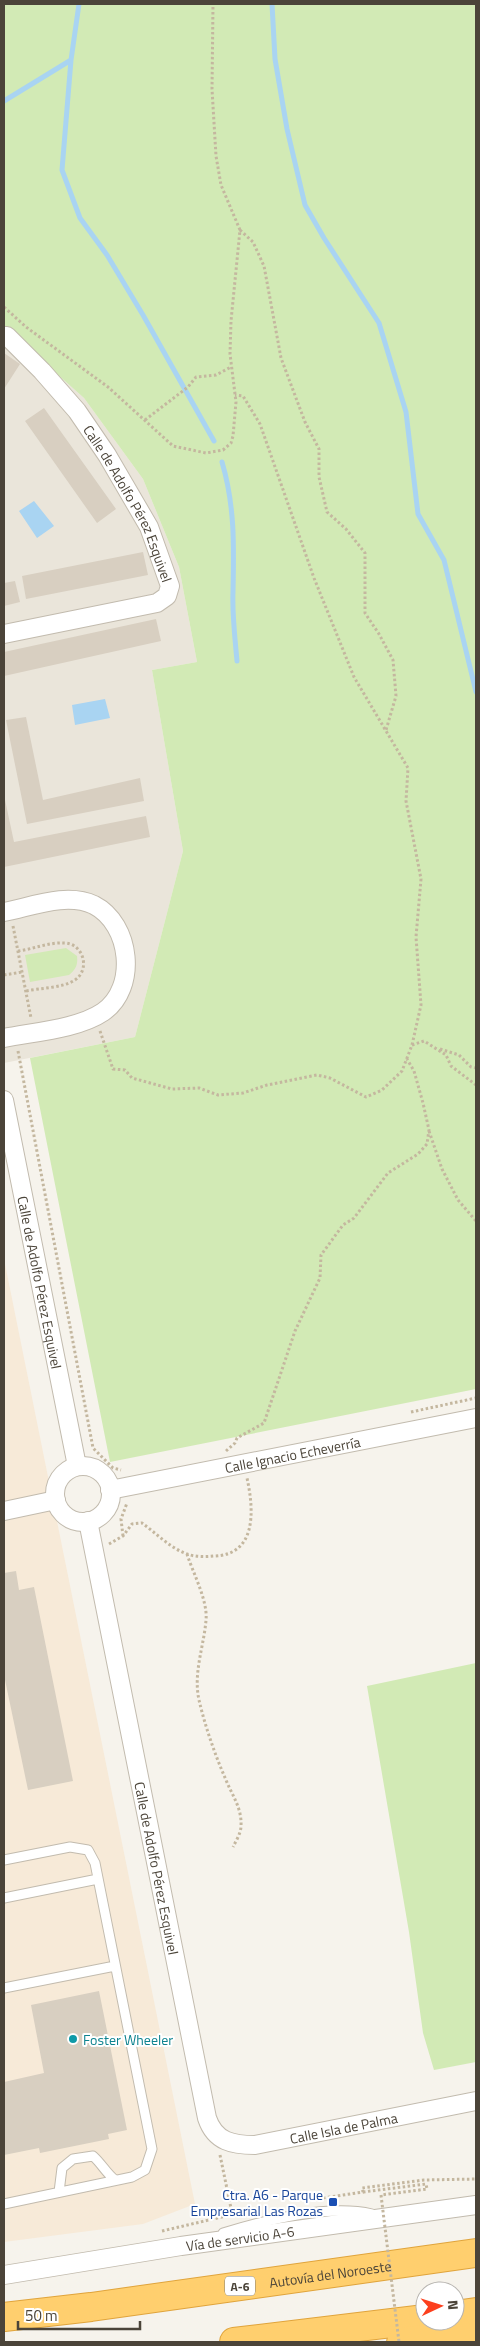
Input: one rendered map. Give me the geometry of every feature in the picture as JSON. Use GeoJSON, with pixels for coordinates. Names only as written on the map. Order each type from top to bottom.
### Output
{"type":"FeatureCollection","features":[{"type":"Feature","properties":{"kind":"highway","name":"Autovía del Noroeste"},"geometry":{"type":"LineString","coordinates":[[4,2317],[91,2307],[476,2253]]}},
{"type":"Feature","properties":{"kind":"highway"},"geometry":{"type":"LineString","coordinates":[[234,2342],[415,2319]]}},
{"type":"Feature","properties":{"kind":"highway"},"geometry":{"type":"LineString","coordinates":[[400,2342],[476,2332]]}},
{"type":"Feature","properties":{"kind":"street","name":"Calle de Adolfo Pérez Esquivel"},"geometry":{"type":"LineString","coordinates":[[4,336],[7,336],[42,371],[77,411],[107,455],[149,526],[170,586],[167,596],[157,603],[4,634]]}},
{"type":"Feature","properties":{"kind":"street"},"geometry":{"type":"LineString","coordinates":[[7,912],[58,900],[76,901],[94,906],[114,923],[123,941],[126,963],[123,984],[115,1002],[102,1013],[79,1022],[19,1035]]}},
{"type":"Feature","properties":{"kind":"street","name":"Calle de Adolfo Pérez Esquivel"},"geometry":{"type":"LineString","coordinates":[[4,1100],[77,1466]]}},
{"type":"Feature","properties":{"kind":"street","name":"Calle Ignacio Echeverría"},"geometry":{"type":"LineString","coordinates":[[110,1490],[245,1465],[476,1418]]}},
{"type":"Feature","properties":{"kind":"street"},"geometry":{"type":"LineString","coordinates":[[77,1466],[87,1466],[99,1471],[108,1482],[110,1490],[107,1507],[102,1514],[88,1521],[77,1521],[69,1517],[59,1508],[56,1500],[57,1482],[66,1472],[77,1466]]}},
{"type":"Feature","properties":{"kind":"street"},"geometry":{"type":"LineString","coordinates":[[4,1511],[56,1500]]}},
{"type":"Feature","properties":{"kind":"street","name":"Calle de Adolfo Pérez Esquivel"},"geometry":{"type":"LineString","coordinates":[[88,1521],[207,2118],[214,2132]]}},
{"type":"Feature","properties":{"kind":"street","name":"Calle Isla de Palma"},"geometry":{"type":"LineString","coordinates":[[214,2132],[222,2140],[234,2145],[255,2145],[476,2101]]}},
{"type":"Feature","properties":{"kind":"street","name":"Vía de servicio A-6"},"geometry":{"type":"LineString","coordinates":[[4,2274],[29,2272],[181,2246],[476,2205]]}},
{"type":"Feature","properties":{"kind":"lane"},"geometry":{"type":"LineString","coordinates":[[4,1860],[70,1847],[88,1850],[95,1863],[152,2149],[145,2170],[132,2177],[4,2204]]}},
{"type":"Feature","properties":{"kind":"lane"},"geometry":{"type":"LineString","coordinates":[[4,1898],[98,1879]]}},
{"type":"Feature","properties":{"kind":"lane"},"geometry":{"type":"LineString","coordinates":[[4,1988],[116,1966]]}},
{"type":"Feature","properties":{"kind":"lane"},"geometry":{"type":"LineString","coordinates":[[59,2192],[62,2168],[73,2159],[93,2156],[101,2164],[104,2172],[115,2180]]}},
{"type":"Feature","properties":{"kind":"path"},"geometry":{"type":"LineString","coordinates":[[213,4],[212,89],[216,156],[221,186],[240,230],[253,242],[264,266],[281,358],[305,422],[319,449],[319,477],[327,512],[346,529],[365,553],[365,612],[380,634],[393,660],[396,696],[386,731]]}},
{"type":"Feature","properties":{"kind":"path"},"geometry":{"type":"LineString","coordinates":[[4,307],[26,327],[108,387],[173,446],[206,453],[223,450],[231,443],[233,436],[235,395],[231,367],[230,321],[240,230]]}},
{"type":"Feature","properties":{"kind":"path"},"geometry":{"type":"LineString","coordinates":[[144,420],[188,387],[196,377],[216,375],[231,367]]}},
{"type":"Feature","properties":{"kind":"path"},"geometry":{"type":"LineString","coordinates":[[94,1016],[113,1069],[126,1070],[132,1078],[172,1090],[199,1088],[218,1095],[244,1093],[266,1085],[316,1076],[330,1078],[366,1097],[382,1090],[394,1081],[402,1071],[412,1045],[421,1005],[416,937],[421,879],[406,801],[408,768],[354,677],[314,578],[260,424],[243,396],[235,395]]}},
{"type":"Feature","properties":{"kind":"path"},"geometry":{"type":"LineString","coordinates":[[7,912],[18,951],[26,991],[17,1046],[18,1054],[93,1448],[113,1468],[126,1470]]}},
{"type":"Feature","properties":{"kind":"path"},"geometry":{"type":"LineString","coordinates":[[18,951],[65,943],[74,946],[81,953],[84,962],[82,972],[76,979],[26,991]]}},
{"type":"Feature","properties":{"kind":"path"},"geometry":{"type":"LineString","coordinates":[[4,975],[22,972]]}},
{"type":"Feature","properties":{"kind":"path"},"geometry":{"type":"LineString","coordinates":[[412,1045],[424,1040],[446,1055],[451,1066],[476,1084]]}},
{"type":"Feature","properties":{"kind":"path"},"geometry":{"type":"LineString","coordinates":[[437,1048],[459,1055],[471,1067],[476,1068]]}},
{"type":"Feature","properties":{"kind":"path"},"geometry":{"type":"LineString","coordinates":[[407,1059],[414,1071],[429,1130],[446,1176],[458,1200],[476,1221]]}},
{"type":"Feature","properties":{"kind":"path"},"geometry":{"type":"LineString","coordinates":[[234,1449],[225,1451],[237,1438],[264,1424],[295,1331],[320,1278],[321,1255],[343,1225],[354,1218],[388,1173],[418,1154],[427,1144],[429,1130]]}},
{"type":"Feature","properties":{"kind":"path"},"geometry":{"type":"LineString","coordinates":[[408,1412],[476,1398]]}},
{"type":"Feature","properties":{"kind":"path"},"geometry":{"type":"LineString","coordinates":[[94,1550],[124,1536],[132,1524],[142,1523],[171,1545],[187,1554],[204,1557],[226,1556],[239,1549],[248,1533],[253,1516],[245,1465]]}},
{"type":"Feature","properties":{"kind":"path"},"geometry":{"type":"LineString","coordinates":[[187,1554],[205,1606],[207,1618],[197,1683],[199,1699],[226,1782],[236,1798],[242,1826],[233,1847]]}},
{"type":"Feature","properties":{"kind":"path"},"geometry":{"type":"LineString","coordinates":[[214,2132],[232,2213]]}},
{"type":"Feature","properties":{"kind":"path"},"geometry":{"type":"LineString","coordinates":[[363,2192],[362,2188],[424,2180],[476,2179]]}},
{"type":"Feature","properties":{"kind":"path"},"geometry":{"type":"LineString","coordinates":[[316,2199],[426,2184],[427,2189],[381,2195],[400,2342]]}},
{"type":"Feature","properties":{"kind":"path"},"geometry":{"type":"LineString","coordinates":[[153,2233],[232,2213],[269,2207]]}},
{"type":"Feature","properties":{"kind":"shaded area"},"geometry":{"type":"Polygon","coordinates":[[[4,327],[84,398],[143,479],[179,567],[197,662],[152,670],[183,851],[135,1037],[4,1063],[4,327]]]}},
{"type":"Feature","properties":{"kind":"shaded area"},"geometry":{"type":"Polygon","coordinates":[[[4,1259],[195,2204],[143,2224],[4,2242],[4,1259]]]}},
{"type":"Feature","properties":{"kind":"green space"},"geometry":{"type":"Polygon","coordinates":[[[4,4],[476,4],[476,1389],[110,1462],[30,1058],[135,1037],[183,851],[152,670],[197,662],[179,567],[143,479],[84,398],[4,327],[4,4]]]}},
{"type":"Feature","properties":{"kind":"green space"},"geometry":{"type":"Polygon","coordinates":[[[66,948],[77,956],[75,969],[69,975],[30,982],[25,955],[66,948]]]}},
{"type":"Feature","properties":{"kind":"green space"},"geometry":{"type":"Polygon","coordinates":[[[476,1663],[476,2062],[434,2070],[423,2033],[409,1932],[367,1686],[476,1663]]]}},
{"type":"Feature","properties":{"kind":"water"},"geometry":{"type":"Polygon","coordinates":[[[34,501],[54,526],[37,538],[19,511],[34,501]]]}},
{"type":"Feature","properties":{"kind":"water"},"geometry":{"type":"Polygon","coordinates":[[[105,699],[110,718],[75,725],[72,705],[105,699]]]}},
{"type":"Feature","properties":{"kind":"building"},"geometry":{"type":"Polygon","coordinates":[[[4,353],[20,364],[4,389],[4,353]]]}},
{"type":"Feature","properties":{"kind":"building"},"geometry":{"type":"Polygon","coordinates":[[[44,408],[116,509],[97,523],[25,421],[44,408]]]}},
{"type":"Feature","properties":{"kind":"building"},"geometry":{"type":"Polygon","coordinates":[[[143,552],[148,575],[26,599],[22,576],[143,552]]]}},
{"type":"Feature","properties":{"kind":"building"},"geometry":{"type":"Polygon","coordinates":[[[15,581],[20,602],[4,606],[4,583],[15,581]]]}},
{"type":"Feature","properties":{"kind":"building"},"geometry":{"type":"Polygon","coordinates":[[[156,619],[161,641],[4,676],[4,652],[156,619]]]}},
{"type":"Feature","properties":{"kind":"building"},"geometry":{"type":"Polygon","coordinates":[[[26,717],[43,800],[140,778],[144,801],[27,824],[6,720],[26,717]]]}},
{"type":"Feature","properties":{"kind":"building"},"geometry":{"type":"Polygon","coordinates":[[[4,795],[14,842],[146,816],[150,837],[4,867],[4,795]]]}},
{"type":"Feature","properties":{"kind":"building"},"geometry":{"type":"Polygon","coordinates":[[[16,1571],[19,1590],[34,1587],[73,1781],[28,1790],[4,1675],[4,1573],[16,1571]]]}},
{"type":"Feature","properties":{"kind":"building","name":"Foster Wheeler"},"geometry":{"type":"Polygon","coordinates":[[[99,1991],[127,2130],[108,2134],[109,2139],[40,2153],[39,2148],[4,2155],[4,2082],[44,2073],[31,2005],[99,1991]]]}},
{"type":"Feature","properties":{"kind":"waterway"},"geometry":{"type":"LineString","coordinates":[[4,101],[71,60],[79,4]]}},
{"type":"Feature","properties":{"kind":"waterway"},"geometry":{"type":"LineString","coordinates":[[272,4],[275,59],[287,129],[305,205],[379,323],[406,412],[418,514],[444,560],[476,692]]}},
{"type":"Feature","properties":{"kind":"waterway"},"geometry":{"type":"LineString","coordinates":[[71,60],[62,170],[80,218],[107,255],[214,441]]}},
{"type":"Feature","properties":{"kind":"waterway"},"geometry":{"type":"LineString","coordinates":[[222,462],[233,527],[233,609],[237,661]]}},
{"type":"Feature","properties":{"kind":"place","name":"Foster Wheeler"},"geometry":{"type":"Point","coordinates":[73,2039]}},
{"type":"Feature","properties":{"kind":"place","name":"Ctra. A6 - Parque Empresarial Las Rozas"},"geometry":{"type":"Point","coordinates":[333,2202]}}]}
